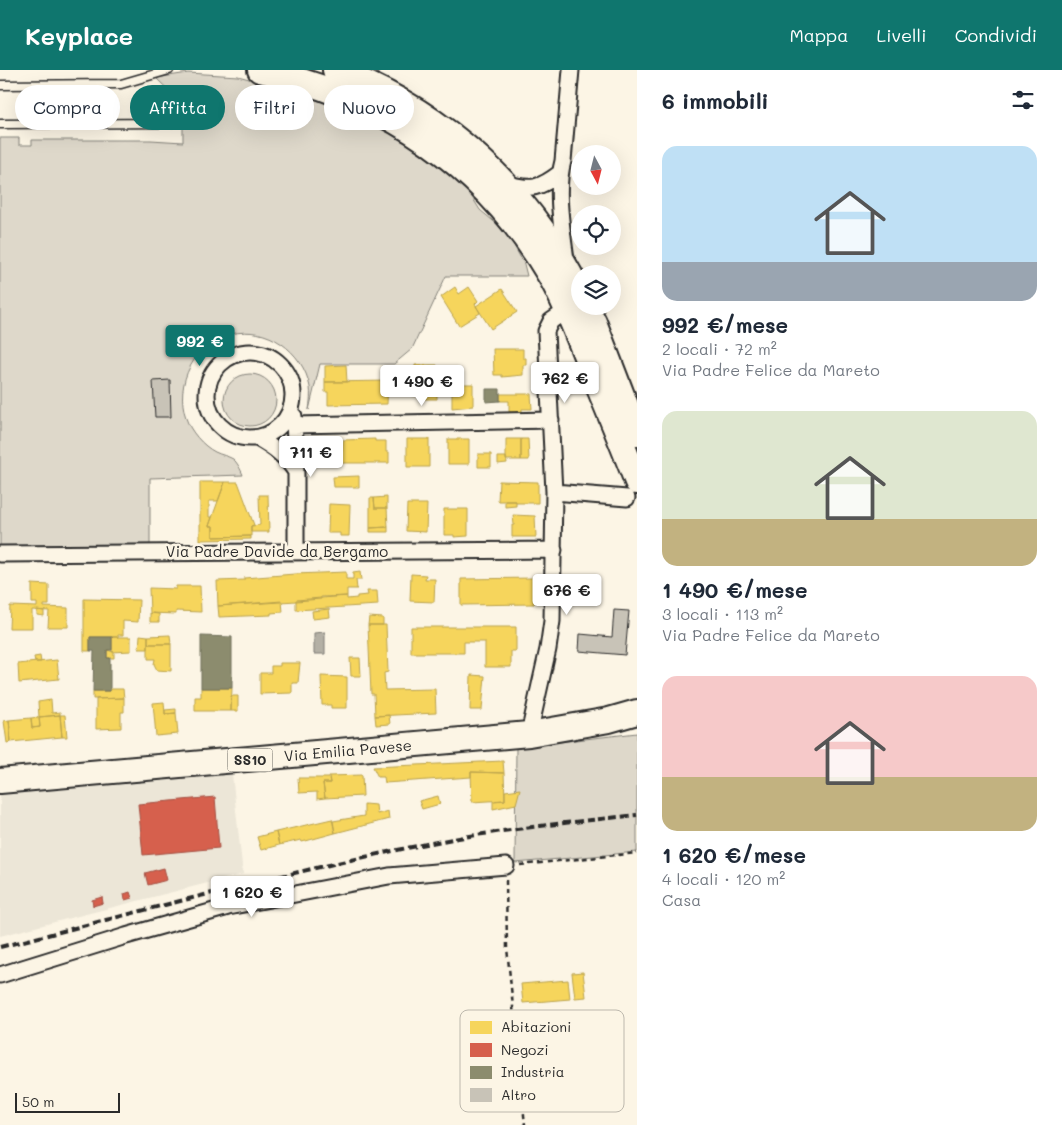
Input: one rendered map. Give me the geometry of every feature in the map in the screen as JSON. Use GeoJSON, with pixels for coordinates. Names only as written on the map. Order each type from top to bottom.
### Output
{"type":"FeatureCollection","features":[{"type":"Feature","properties":{"kind":"main road"},"geometry":{"type":"LineString","coordinates":[[260,70],[294,78],[340,94],[390,117],[416,134],[473,178],[519,228],[550,277],[571,297]]}},
{"type":"Feature","properties":{"kind":"main road"},"geometry":{"type":"LineString","coordinates":[[335,70],[383,90],[430,119],[507,184],[545,232],[566,266],[571,282]]}},
{"type":"Feature","properties":{"kind":"main road"},"geometry":{"type":"LineString","coordinates":[[581,315],[632,490]]}},
{"type":"Feature","properties":{"kind":"main road"},"geometry":{"type":"LineString","coordinates":[[588,315],[594,322],[637,434]]}},
{"type":"Feature","properties":{"kind":"main road","name":"Via Emilia Pavese"},"geometry":{"type":"LineString","coordinates":[[538,733],[609,720],[637,712]]}},
{"type":"Feature","properties":{"kind":"main road","name":"Via Emilia Pavese"},"geometry":{"type":"LineString","coordinates":[[0,781],[538,733],[637,728]]}},
{"type":"Feature","properties":{"kind":"street"},"geometry":{"type":"LineString","coordinates":[[566,266],[562,232],[560,173],[563,161],[571,70]]}},
{"type":"Feature","properties":{"kind":"street"},"geometry":{"type":"LineString","coordinates":[[507,184],[523,188],[534,187],[545,184],[560,173]]}},
{"type":"Feature","properties":{"kind":"street"},"geometry":{"type":"LineString","coordinates":[[538,733],[552,621],[554,550],[554,492],[546,331],[551,321],[571,308]]}},
{"type":"Feature","properties":{"kind":"street"},"geometry":{"type":"LineString","coordinates":[[293,405],[288,417],[280,427],[269,434],[257,438],[242,438],[229,433],[218,423],[210,411],[207,396],[210,382],[216,369],[227,360],[240,354],[254,353],[268,356],[280,364],[289,376],[293,390],[296,552]]}},
{"type":"Feature","properties":{"kind":"street"},"geometry":{"type":"LineString","coordinates":[[294,425],[551,420]]}},
{"type":"Feature","properties":{"kind":"street"},"geometry":{"type":"LineString","coordinates":[[257,438],[275,448],[292,464],[296,472]]}},
{"type":"Feature","properties":{"kind":"street"},"geometry":{"type":"LineString","coordinates":[[554,492],[632,490]]}},
{"type":"Feature","properties":{"kind":"street","name":"Via Padre Davide da Bergamo"},"geometry":{"type":"LineString","coordinates":[[0,554],[554,550]]}},
{"type":"Feature","properties":{"kind":"street"},"geometry":{"type":"LineString","coordinates":[[0,976],[126,936],[228,907],[389,876],[506,866]]}},
{"type":"Feature","properties":{"kind":"lane"},"geometry":{"type":"LineString","coordinates":[[0,85],[121,84],[169,70]]}},
{"type":"Feature","properties":{"kind":"lane"},"geometry":{"type":"LineString","coordinates":[[0,124],[130,123]]}},
{"type":"Feature","properties":{"kind":"path"},"geometry":{"type":"LineString","coordinates":[[513,1010],[507,948],[506,866],[637,854]]}},
{"type":"Feature","properties":{"kind":"path"},"geometry":{"type":"LineString","coordinates":[[524,1112],[525,1125]]}},
{"type":"Feature","properties":{"kind":"shaded area"},"geometry":{"type":"Polygon","coordinates":[[[188,73],[238,76],[271,85],[235,85],[235,130],[314,130],[314,98],[324,102],[324,130],[392,130],[460,178],[480,210],[498,225],[512,242],[524,264],[527,276],[446,276],[412,349],[394,364],[320,364],[309,410],[310,387],[306,374],[300,362],[281,344],[270,337],[258,333],[244,332],[218,339],[197,356],[190,367],[185,379],[183,405],[188,423],[198,438],[210,449],[233,459],[243,475],[150,478],[150,555],[0,557],[0,138],[19,138],[19,145],[32,145],[32,140],[151,140],[183,142],[183,130],[225,130],[225,85],[163,85],[156,78],[188,73]]]}},
{"type":"Feature","properties":{"kind":"shaded area"},"geometry":{"type":"Polygon","coordinates":[[[250,374],[260,376],[268,382],[274,390],[276,400],[274,410],[268,418],[260,424],[250,426],[240,424],[232,418],[226,410],[224,400],[226,390],[232,382],[240,376],[250,374]]]}},
{"type":"Feature","properties":{"kind":"shaded area"},"geometry":{"type":"Polygon","coordinates":[[[325,632],[325,654],[314,654],[314,633],[325,632]]]}},
{"type":"Feature","properties":{"kind":"shaded area"},"geometry":{"type":"Polygon","coordinates":[[[637,733],[637,852],[515,863],[516,747],[637,733]]]}},
{"type":"Feature","properties":{"kind":"shaded area"},"geometry":{"type":"Polygon","coordinates":[[[231,765],[243,874],[0,936],[0,783],[231,765]]]}},
{"type":"Feature","properties":{"kind":"building: Abitazioni"},"geometry":{"type":"Polygon","coordinates":[[[455,287],[459,294],[469,287],[478,301],[475,304],[480,313],[459,326],[441,297],[455,287]]]}},
{"type":"Feature","properties":{"kind":"building: Abitazioni"},"geometry":{"type":"Polygon","coordinates":[[[502,289],[517,312],[491,329],[476,306],[502,289]]]}},
{"type":"Feature","properties":{"kind":"building: Abitazioni"},"geometry":{"type":"Polygon","coordinates":[[[493,349],[523,349],[523,358],[526,358],[526,365],[523,365],[523,375],[502,377],[502,375],[494,375],[493,349]]]}},
{"type":"Feature","properties":{"kind":"building: Abitazioni"},"geometry":{"type":"Polygon","coordinates":[[[346,365],[347,382],[325,382],[325,366],[346,365]]]}},
{"type":"Feature","properties":{"kind":"building: Abitazioni"},"geometry":{"type":"Polygon","coordinates":[[[415,365],[437,365],[437,399],[424,399],[424,395],[413,396],[415,365]]]}},
{"type":"Feature","properties":{"kind":"building: Abitazioni"},"geometry":{"type":"Polygon","coordinates":[[[388,381],[387,404],[328,405],[328,392],[325,392],[325,382],[388,381]]]}},
{"type":"Feature","properties":{"kind":"building: Abitazioni"},"geometry":{"type":"Polygon","coordinates":[[[452,384],[473,384],[473,406],[452,408],[452,384]]]}},
{"type":"Feature","properties":{"kind":"building: Abitazioni"},"geometry":{"type":"Polygon","coordinates":[[[500,394],[531,394],[532,409],[522,409],[522,412],[509,412],[509,401],[500,401],[500,394]]]}},
{"type":"Feature","properties":{"kind":"building: Abitazioni"},"geometry":{"type":"Polygon","coordinates":[[[375,439],[375,441],[386,441],[389,463],[339,463],[339,452],[342,452],[343,440],[375,439]]]}},
{"type":"Feature","properties":{"kind":"building: Abitazioni"},"geometry":{"type":"Polygon","coordinates":[[[407,439],[429,439],[429,467],[407,467],[407,439]]]}},
{"type":"Feature","properties":{"kind":"building: Abitazioni"},"geometry":{"type":"Polygon","coordinates":[[[448,439],[469,439],[469,464],[448,464],[448,439]]]}},
{"type":"Feature","properties":{"kind":"building: Abitazioni"},"geometry":{"type":"Polygon","coordinates":[[[506,439],[521,439],[521,460],[506,460],[506,439]]]}},
{"type":"Feature","properties":{"kind":"building: Abitazioni"},"geometry":{"type":"Polygon","coordinates":[[[521,439],[528,439],[529,460],[521,460],[521,439]]]}},
{"type":"Feature","properties":{"kind":"building: Abitazioni"},"geometry":{"type":"Polygon","coordinates":[[[478,454],[491,454],[491,467],[478,467],[478,454]]]}},
{"type":"Feature","properties":{"kind":"building: Abitazioni"},"geometry":{"type":"Polygon","coordinates":[[[498,457],[506,457],[507,463],[498,464],[498,457]]]}},
{"type":"Feature","properties":{"kind":"building: Abitazioni"},"geometry":{"type":"Polygon","coordinates":[[[359,476],[359,487],[334,487],[333,477],[359,476]]]}},
{"type":"Feature","properties":{"kind":"building: Abitazioni"},"geometry":{"type":"Polygon","coordinates":[[[499,481],[538,482],[538,503],[498,501],[499,481]]]}},
{"type":"Feature","properties":{"kind":"building: Abitazioni"},"geometry":{"type":"Polygon","coordinates":[[[200,482],[225,482],[218,501],[209,501],[209,517],[212,517],[209,526],[213,526],[213,537],[251,536],[251,539],[200,540],[200,482]]]}},
{"type":"Feature","properties":{"kind":"building: Abitazioni"},"geometry":{"type":"Polygon","coordinates":[[[225,482],[238,482],[254,525],[251,526],[251,536],[213,537],[213,526],[209,526],[225,482]]]}},
{"type":"Feature","properties":{"kind":"building: Abitazioni"},"geometry":{"type":"Polygon","coordinates":[[[259,495],[268,495],[269,532],[251,532],[251,526],[260,525],[259,495]]]}},
{"type":"Feature","properties":{"kind":"building: Abitazioni"},"geometry":{"type":"Polygon","coordinates":[[[387,497],[387,508],[375,508],[374,498],[387,497]]]}},
{"type":"Feature","properties":{"kind":"building: Abitazioni"},"geometry":{"type":"Polygon","coordinates":[[[370,498],[374,498],[375,508],[387,508],[388,527],[370,528],[370,498]]]}},
{"type":"Feature","properties":{"kind":"building: Abitazioni"},"geometry":{"type":"Polygon","coordinates":[[[505,501],[516,501],[516,506],[505,507],[505,501]]]}},
{"type":"Feature","properties":{"kind":"building: Abitazioni"},"geometry":{"type":"Polygon","coordinates":[[[329,504],[350,505],[349,536],[340,536],[340,533],[328,533],[329,504]]]}},
{"type":"Feature","properties":{"kind":"building: Abitazioni"},"geometry":{"type":"Polygon","coordinates":[[[407,504],[427,504],[426,532],[406,531],[407,504]]]}},
{"type":"Feature","properties":{"kind":"building: Abitazioni"},"geometry":{"type":"Polygon","coordinates":[[[444,509],[468,509],[468,536],[454,537],[454,535],[444,535],[444,509]]]}},
{"type":"Feature","properties":{"kind":"building: Abitazioni"},"geometry":{"type":"Polygon","coordinates":[[[513,515],[535,516],[536,537],[512,537],[513,515]]]}},
{"type":"Feature","properties":{"kind":"building: Abitazioni"},"geometry":{"type":"Polygon","coordinates":[[[388,527],[388,532],[370,532],[370,528],[388,527]]]}},
{"type":"Feature","properties":{"kind":"building: Abitazioni"},"geometry":{"type":"Polygon","coordinates":[[[346,572],[346,579],[353,579],[353,573],[360,572],[361,580],[356,580],[357,589],[347,589],[347,596],[218,606],[217,581],[295,574],[346,572]]]}},
{"type":"Feature","properties":{"kind":"building: Abitazioni"},"geometry":{"type":"Polygon","coordinates":[[[411,574],[426,575],[425,579],[435,579],[434,602],[410,601],[411,574]]]}},
{"type":"Feature","properties":{"kind":"building: Abitazioni"},"geometry":{"type":"Polygon","coordinates":[[[534,578],[534,604],[461,605],[461,579],[534,578]]]}},
{"type":"Feature","properties":{"kind":"building: Abitazioni"},"geometry":{"type":"Polygon","coordinates":[[[32,584],[49,585],[49,605],[44,605],[44,607],[68,608],[68,627],[48,627],[49,611],[32,610],[32,628],[9,628],[10,606],[37,607],[37,603],[32,603],[32,584]]]}},
{"type":"Feature","properties":{"kind":"building: Abitazioni"},"geometry":{"type":"Polygon","coordinates":[[[176,586],[200,586],[201,612],[176,611],[176,614],[150,613],[149,588],[176,589],[176,586]]]}},
{"type":"Feature","properties":{"kind":"building: Abitazioni"},"geometry":{"type":"Polygon","coordinates":[[[367,591],[377,591],[378,605],[296,610],[296,600],[347,596],[347,599],[357,598],[357,596],[368,595],[367,591]]]}},
{"type":"Feature","properties":{"kind":"building: Abitazioni"},"geometry":{"type":"Polygon","coordinates":[[[84,599],[139,600],[138,622],[123,621],[123,635],[118,635],[118,637],[90,637],[90,651],[84,651],[84,599]]]}},
{"type":"Feature","properties":{"kind":"building: Abitazioni"},"geometry":{"type":"Polygon","coordinates":[[[282,601],[283,612],[271,613],[271,615],[219,617],[218,606],[282,601]]]}},
{"type":"Feature","properties":{"kind":"building: Abitazioni"},"geometry":{"type":"Polygon","coordinates":[[[329,609],[330,617],[313,619],[312,611],[329,609]]]}},
{"type":"Feature","properties":{"kind":"building: Abitazioni"},"geometry":{"type":"Polygon","coordinates":[[[37,610],[44,611],[44,616],[37,615],[37,610]]]}},
{"type":"Feature","properties":{"kind":"building: Abitazioni"},"geometry":{"type":"Polygon","coordinates":[[[150,613],[159,614],[159,622],[150,622],[150,613]]]}},
{"type":"Feature","properties":{"kind":"building: Abitazioni"},"geometry":{"type":"Polygon","coordinates":[[[369,617],[383,618],[383,625],[368,625],[369,617]]]}},
{"type":"Feature","properties":{"kind":"building: Abitazioni"},"geometry":{"type":"Polygon","coordinates":[[[368,625],[386,625],[388,672],[384,673],[385,690],[435,689],[436,713],[375,716],[374,694],[371,694],[368,625]]]}},
{"type":"Feature","properties":{"kind":"building: Abitazioni"},"geometry":{"type":"Polygon","coordinates":[[[411,627],[516,627],[516,651],[511,651],[511,667],[485,667],[485,642],[464,642],[464,653],[411,653],[411,627]]]}},
{"type":"Feature","properties":{"kind":"building: Abitazioni"},"geometry":{"type":"Polygon","coordinates":[[[140,635],[148,636],[148,649],[139,649],[140,635]]]}},
{"type":"Feature","properties":{"kind":"building: Abitazioni"},"geometry":{"type":"Polygon","coordinates":[[[170,635],[171,644],[148,644],[148,636],[170,635]]]}},
{"type":"Feature","properties":{"kind":"building: Abitazioni"},"geometry":{"type":"Polygon","coordinates":[[[112,637],[131,637],[131,651],[112,652],[112,637]]]}},
{"type":"Feature","properties":{"kind":"building: Abitazioni"},"geometry":{"type":"Polygon","coordinates":[[[148,644],[171,644],[171,671],[157,670],[154,664],[155,659],[148,659],[148,644]]]}},
{"type":"Feature","properties":{"kind":"building: Abitazioni"},"geometry":{"type":"Polygon","coordinates":[[[107,650],[114,652],[114,658],[107,658],[107,650]]]}},
{"type":"Feature","properties":{"kind":"building: Abitazioni"},"geometry":{"type":"Polygon","coordinates":[[[40,656],[41,662],[35,662],[34,657],[40,656]]]}},
{"type":"Feature","properties":{"kind":"building: Abitazioni"},"geometry":{"type":"Polygon","coordinates":[[[350,658],[360,658],[361,676],[351,676],[350,658]]]}},
{"type":"Feature","properties":{"kind":"building: Abitazioni"},"geometry":{"type":"Polygon","coordinates":[[[57,660],[59,679],[19,683],[18,664],[57,660]]]}},
{"type":"Feature","properties":{"kind":"building: Abitazioni"},"geometry":{"type":"Polygon","coordinates":[[[280,663],[300,663],[298,683],[292,683],[292,693],[260,694],[260,673],[271,673],[271,666],[280,666],[280,663]]]}},
{"type":"Feature","properties":{"kind":"building: Abitazioni"},"geometry":{"type":"Polygon","coordinates":[[[471,675],[485,676],[482,710],[470,710],[471,675]]]}},
{"type":"Feature","properties":{"kind":"building: Abitazioni"},"geometry":{"type":"Polygon","coordinates":[[[321,676],[347,677],[347,708],[331,708],[331,705],[322,705],[321,676]]]}},
{"type":"Feature","properties":{"kind":"building: Abitazioni"},"geometry":{"type":"Polygon","coordinates":[[[201,688],[232,688],[231,711],[195,711],[195,697],[201,697],[201,688]]]}},
{"type":"Feature","properties":{"kind":"building: Abitazioni"},"geometry":{"type":"Polygon","coordinates":[[[111,689],[123,689],[124,698],[93,699],[93,691],[110,691],[111,689]]]}},
{"type":"Feature","properties":{"kind":"building: Abitazioni"},"geometry":{"type":"Polygon","coordinates":[[[231,696],[238,696],[238,711],[231,711],[231,696]]]}},
{"type":"Feature","properties":{"kind":"building: Abitazioni"},"geometry":{"type":"Polygon","coordinates":[[[124,698],[124,712],[121,712],[121,728],[96,729],[96,699],[124,698]]]}},
{"type":"Feature","properties":{"kind":"building: Abitazioni"},"geometry":{"type":"Polygon","coordinates":[[[51,700],[52,713],[60,712],[60,715],[39,717],[38,702],[51,700]]]}},
{"type":"Feature","properties":{"kind":"building: Abitazioni"},"geometry":{"type":"Polygon","coordinates":[[[164,702],[165,714],[176,713],[178,734],[156,736],[153,703],[164,702]]]}},
{"type":"Feature","properties":{"kind":"building: Abitazioni"},"geometry":{"type":"Polygon","coordinates":[[[176,709],[176,713],[165,714],[165,710],[176,709]]]}},
{"type":"Feature","properties":{"kind":"building: Abitazioni"},"geometry":{"type":"Polygon","coordinates":[[[60,715],[65,715],[67,737],[62,737],[60,715]]]}},
{"type":"Feature","properties":{"kind":"building: Abitazioni"},"geometry":{"type":"Polygon","coordinates":[[[60,715],[62,737],[11,742],[9,720],[31,718],[32,728],[40,727],[39,717],[60,715]]]}},
{"type":"Feature","properties":{"kind":"building: Abitazioni"},"geometry":{"type":"Polygon","coordinates":[[[389,715],[390,724],[376,725],[375,716],[389,715]]]}},
{"type":"Feature","properties":{"kind":"building: Abitazioni"},"geometry":{"type":"Polygon","coordinates":[[[39,717],[40,727],[32,728],[31,718],[39,717]]]}},
{"type":"Feature","properties":{"kind":"building: Abitazioni"},"geometry":{"type":"Polygon","coordinates":[[[9,720],[11,742],[7,743],[4,721],[9,720]]]}},
{"type":"Feature","properties":{"kind":"building: Abitazioni"},"geometry":{"type":"Polygon","coordinates":[[[503,761],[504,773],[471,772],[471,777],[385,783],[384,777],[378,777],[373,767],[503,761]]]}},
{"type":"Feature","properties":{"kind":"building: Abitazioni"},"geometry":{"type":"Polygon","coordinates":[[[471,772],[504,773],[505,800],[472,802],[471,772]]]}},
{"type":"Feature","properties":{"kind":"building: Abitazioni"},"geometry":{"type":"Polygon","coordinates":[[[362,775],[363,796],[325,798],[323,783],[330,783],[329,776],[362,775]]]}},
{"type":"Feature","properties":{"kind":"building: Abitazioni"},"geometry":{"type":"Polygon","coordinates":[[[298,778],[329,778],[330,783],[323,783],[325,798],[317,799],[317,792],[299,793],[298,778]]]}},
{"type":"Feature","properties":{"kind":"building: Abitazioni"},"geometry":{"type":"Polygon","coordinates":[[[520,789],[516,804],[493,809],[493,801],[505,800],[505,791],[520,789]]]}},
{"type":"Feature","properties":{"kind":"building: Abitazioni"},"geometry":{"type":"Polygon","coordinates":[[[438,796],[440,804],[422,809],[419,801],[438,796]]]}},
{"type":"Feature","properties":{"kind":"building: Abitazioni"},"geometry":{"type":"Polygon","coordinates":[[[364,804],[376,805],[377,814],[388,811],[389,819],[335,833],[333,821],[364,816],[364,804]]]}},
{"type":"Feature","properties":{"kind":"building: Abitazioni"},"geometry":{"type":"Polygon","coordinates":[[[332,819],[335,833],[302,842],[301,840],[279,845],[276,832],[332,819]]]}},
{"type":"Feature","properties":{"kind":"building: Abitazioni"},"geometry":{"type":"Polygon","coordinates":[[[276,832],[279,845],[261,850],[257,837],[276,832]]]}},
{"type":"Feature","properties":{"kind":"building: Abitazioni"},"geometry":{"type":"Polygon","coordinates":[[[583,972],[586,997],[575,998],[572,973],[583,972]]]}},
{"type":"Feature","properties":{"kind":"building: Abitazioni"},"geometry":{"type":"Polygon","coordinates":[[[568,980],[570,999],[523,1003],[521,984],[568,980]]]}},
{"type":"Feature","properties":{"kind":"building: Negozi"},"geometry":{"type":"Polygon","coordinates":[[[215,797],[219,848],[143,855],[138,804],[215,797]]]}},
{"type":"Feature","properties":{"kind":"building: Negozi"},"geometry":{"type":"Polygon","coordinates":[[[164,868],[167,880],[148,885],[145,873],[164,868]]]}},
{"type":"Feature","properties":{"kind":"building: Negozi"},"geometry":{"type":"Polygon","coordinates":[[[130,892],[132,898],[125,900],[124,894],[130,892]]]}},
{"type":"Feature","properties":{"kind":"building: Negozi"},"geometry":{"type":"Polygon","coordinates":[[[102,897],[103,903],[93,906],[92,900],[102,897]]]}},
{"type":"Feature","properties":{"kind":"building: Industria"},"geometry":{"type":"Polygon","coordinates":[[[486,389],[500,389],[500,401],[486,402],[486,389]]]}},
{"type":"Feature","properties":{"kind":"building: Industria"},"geometry":{"type":"Polygon","coordinates":[[[201,636],[232,637],[232,688],[201,688],[201,636]]]}},
{"type":"Feature","properties":{"kind":"building: Industria"},"geometry":{"type":"Polygon","coordinates":[[[90,637],[112,637],[112,650],[107,650],[107,658],[110,658],[110,691],[93,691],[94,651],[90,651],[90,637]]]}},
{"type":"Feature","properties":{"kind":"building: Altro"},"geometry":{"type":"Polygon","coordinates":[[[170,380],[171,417],[155,417],[153,381],[170,380]]]}},
{"type":"Feature","properties":{"kind":"building: Altro"},"geometry":{"type":"Polygon","coordinates":[[[614,610],[629,611],[625,655],[579,651],[580,634],[612,637],[614,610]]]}},
{"type":"Feature","properties":{"kind":"railway"},"geometry":{"type":"LineString","coordinates":[[0,947],[220,891],[386,852],[490,833],[637,815]]}}]}
